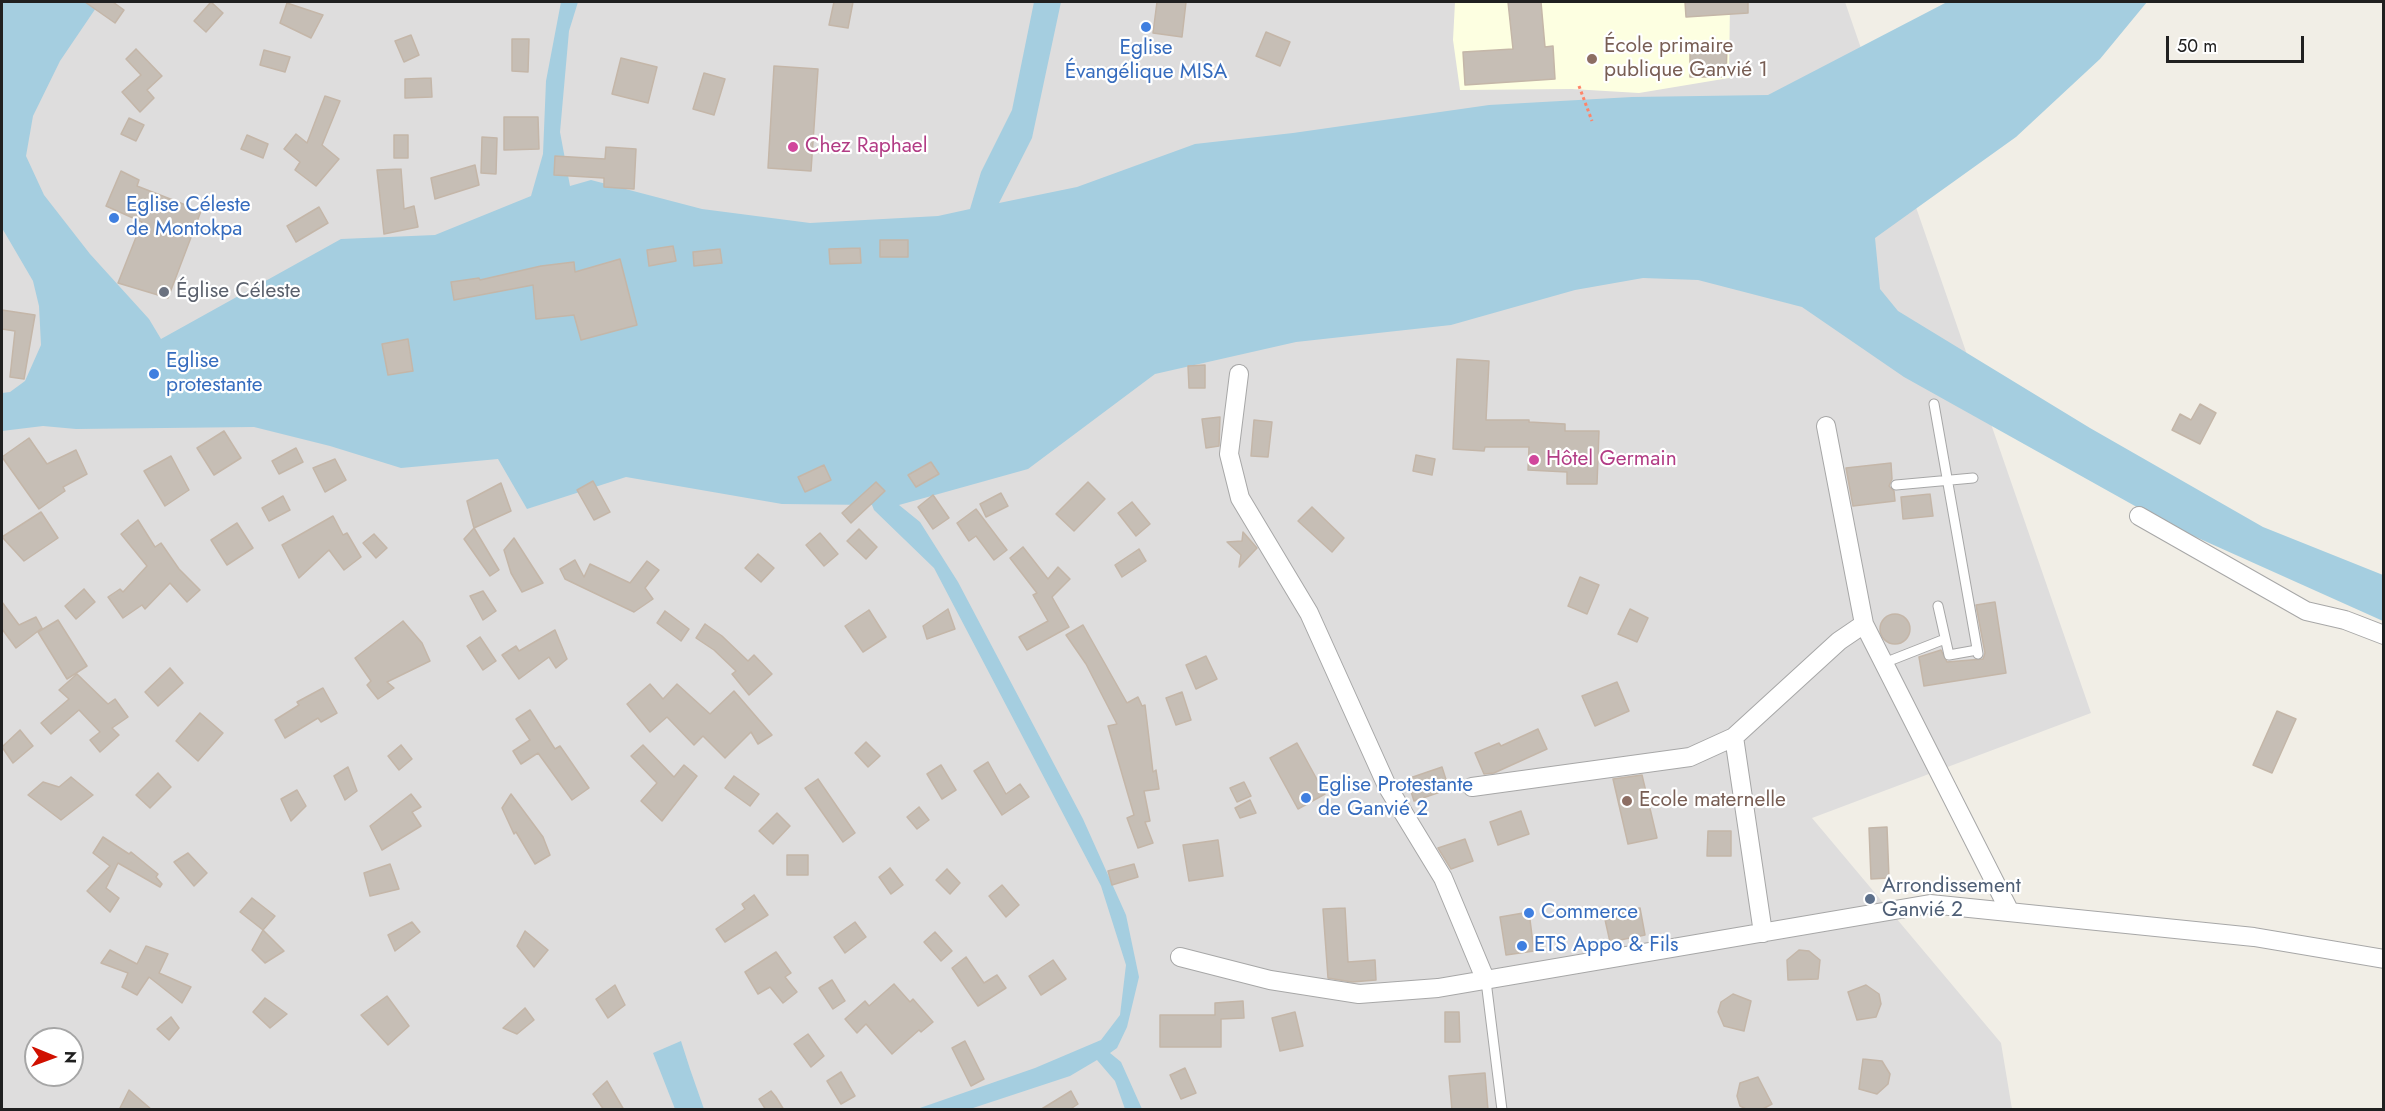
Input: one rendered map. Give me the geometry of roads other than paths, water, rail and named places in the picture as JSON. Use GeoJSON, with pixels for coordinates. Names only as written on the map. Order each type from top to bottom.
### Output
{"type":"FeatureCollection","features":[{"type":"Feature","properties":{"kind":"street"},"geometry":{"type":"LineString","coordinates":[[1239,374],[1230,454],[1240,498],[1309,613],[1387,786],[1443,878],[1486,981]]}},
{"type":"Feature","properties":{"kind":"street"},"geometry":{"type":"LineString","coordinates":[[1826,426],[1864,624],[2010,912]]}},
{"type":"Feature","properties":{"kind":"street"},"geometry":{"type":"LineString","coordinates":[[2139,516],[2306,612],[2345,620],[2384,635]]}},
{"type":"Feature","properties":{"kind":"street"},"geometry":{"type":"LineString","coordinates":[[1473,787],[1690,757],[1734,738],[1839,641],[1864,624]]}},
{"type":"Feature","properties":{"kind":"street"},"geometry":{"type":"LineString","coordinates":[[1734,738],[1763,933]]}},
{"type":"Feature","properties":{"kind":"street"},"geometry":{"type":"LineString","coordinates":[[1180,957],[1270,980],[1359,994],[1438,988],[1486,981],[1930,904],[2254,937],[2384,959]]}},
{"type":"Feature","properties":{"kind":"lane"},"geometry":{"type":"LineString","coordinates":[[1934,405],[1977,652],[1949,655],[1938,606]]}},
{"type":"Feature","properties":{"kind":"lane"},"geometry":{"type":"LineString","coordinates":[[1896,485],[1916,488],[1947,480],[1973,478]]}},
{"type":"Feature","properties":{"kind":"lane"},"geometry":{"type":"LineString","coordinates":[[1884,663],[1945,639]]}},
{"type":"Feature","properties":{"kind":"lane"},"geometry":{"type":"LineString","coordinates":[[1486,981],[1502,1110]]}},
{"type":"Feature","properties":{"kind":"water"},"geometry":{"type":"Polygon","coordinates":[[[2,2],[100,2],[60,61],[33,116],[26,156],[44,195],[90,254],[149,319],[161,339],[341,239],[435,235],[531,196],[543,154],[546,81],[561,2],[578,2],[569,31],[560,132],[570,186],[591,180],[702,209],[810,223],[938,216],[970,209],[981,172],[1012,110],[1034,2],[1061,2],[1032,138],[999,203],[1077,187],[1195,144],[1293,133],[1489,105],[1632,97],[1768,95],[1947,2],[2147,2],[2100,59],[2016,137],[1875,238],[1880,289],[1898,311],[2090,428],[2263,527],[2383,575],[2383,621],[2169,525],[1904,377],[1802,307],[1698,280],[1643,278],[1575,290],[1451,325],[1296,342],[1155,374],[1028,469],[899,505],[920,522],[958,582],[1083,819],[1126,915],[1139,977],[1127,1027],[1117,1048],[1110,1053],[1121,1062],[1142,1109],[1125,1109],[1115,1081],[1097,1060],[1070,1076],[970,1109],[917,1109],[1035,1068],[1101,1040],[1120,1015],[1126,965],[1101,886],[934,568],[874,510],[872,505],[782,504],[626,477],[527,509],[498,459],[401,468],[330,446],[254,427],[76,429],[43,426],[2,431],[2,393],[10,392],[25,381],[41,345],[39,306],[33,281],[2,228],[2,2]]]}},
{"type":"Feature","properties":{"kind":"water"},"geometry":{"type":"Polygon","coordinates":[[[681,1041],[704,1109],[675,1109],[653,1053],[681,1041]]]}},
{"type":"Feature","properties":{"kind":"place","name":"Eglise Évangélique MISA"},"geometry":{"type":"Point","coordinates":[1146,27]}},
{"type":"Feature","properties":{"kind":"place","name":"École primaire publique Ganvié 1"},"geometry":{"type":"Point","coordinates":[1592,59]}},
{"type":"Feature","properties":{"kind":"place","name":"Chez Raphael"},"geometry":{"type":"Point","coordinates":[793,147]}},
{"type":"Feature","properties":{"kind":"place","name":"Eglise Céleste de Montokpa"},"geometry":{"type":"Point","coordinates":[114,218]}},
{"type":"Feature","properties":{"kind":"place","name":"Église Céleste"},"geometry":{"type":"Point","coordinates":[164,292]}},
{"type":"Feature","properties":{"kind":"place","name":"Eglise protestante"},"geometry":{"type":"Point","coordinates":[154,374]}},
{"type":"Feature","properties":{"kind":"place","name":"Hôtel Germain"},"geometry":{"type":"Point","coordinates":[1534,460]}},
{"type":"Feature","properties":{"kind":"place","name":"Eglise Protestante de Ganvié 2"},"geometry":{"type":"Point","coordinates":[1306,798]}},
{"type":"Feature","properties":{"kind":"place","name":"Ecole maternelle"},"geometry":{"type":"Point","coordinates":[1627,801]}},
{"type":"Feature","properties":{"kind":"place","name":"Arrondissement Ganvié 2"},"geometry":{"type":"Point","coordinates":[1870,899]}},
{"type":"Feature","properties":{"kind":"place","name":"Commerce"},"geometry":{"type":"Point","coordinates":[1529,913]}},
{"type":"Feature","properties":{"kind":"place","name":"ETS Appo & Fils"},"geometry":{"type":"Point","coordinates":[1522,946]}}]}
